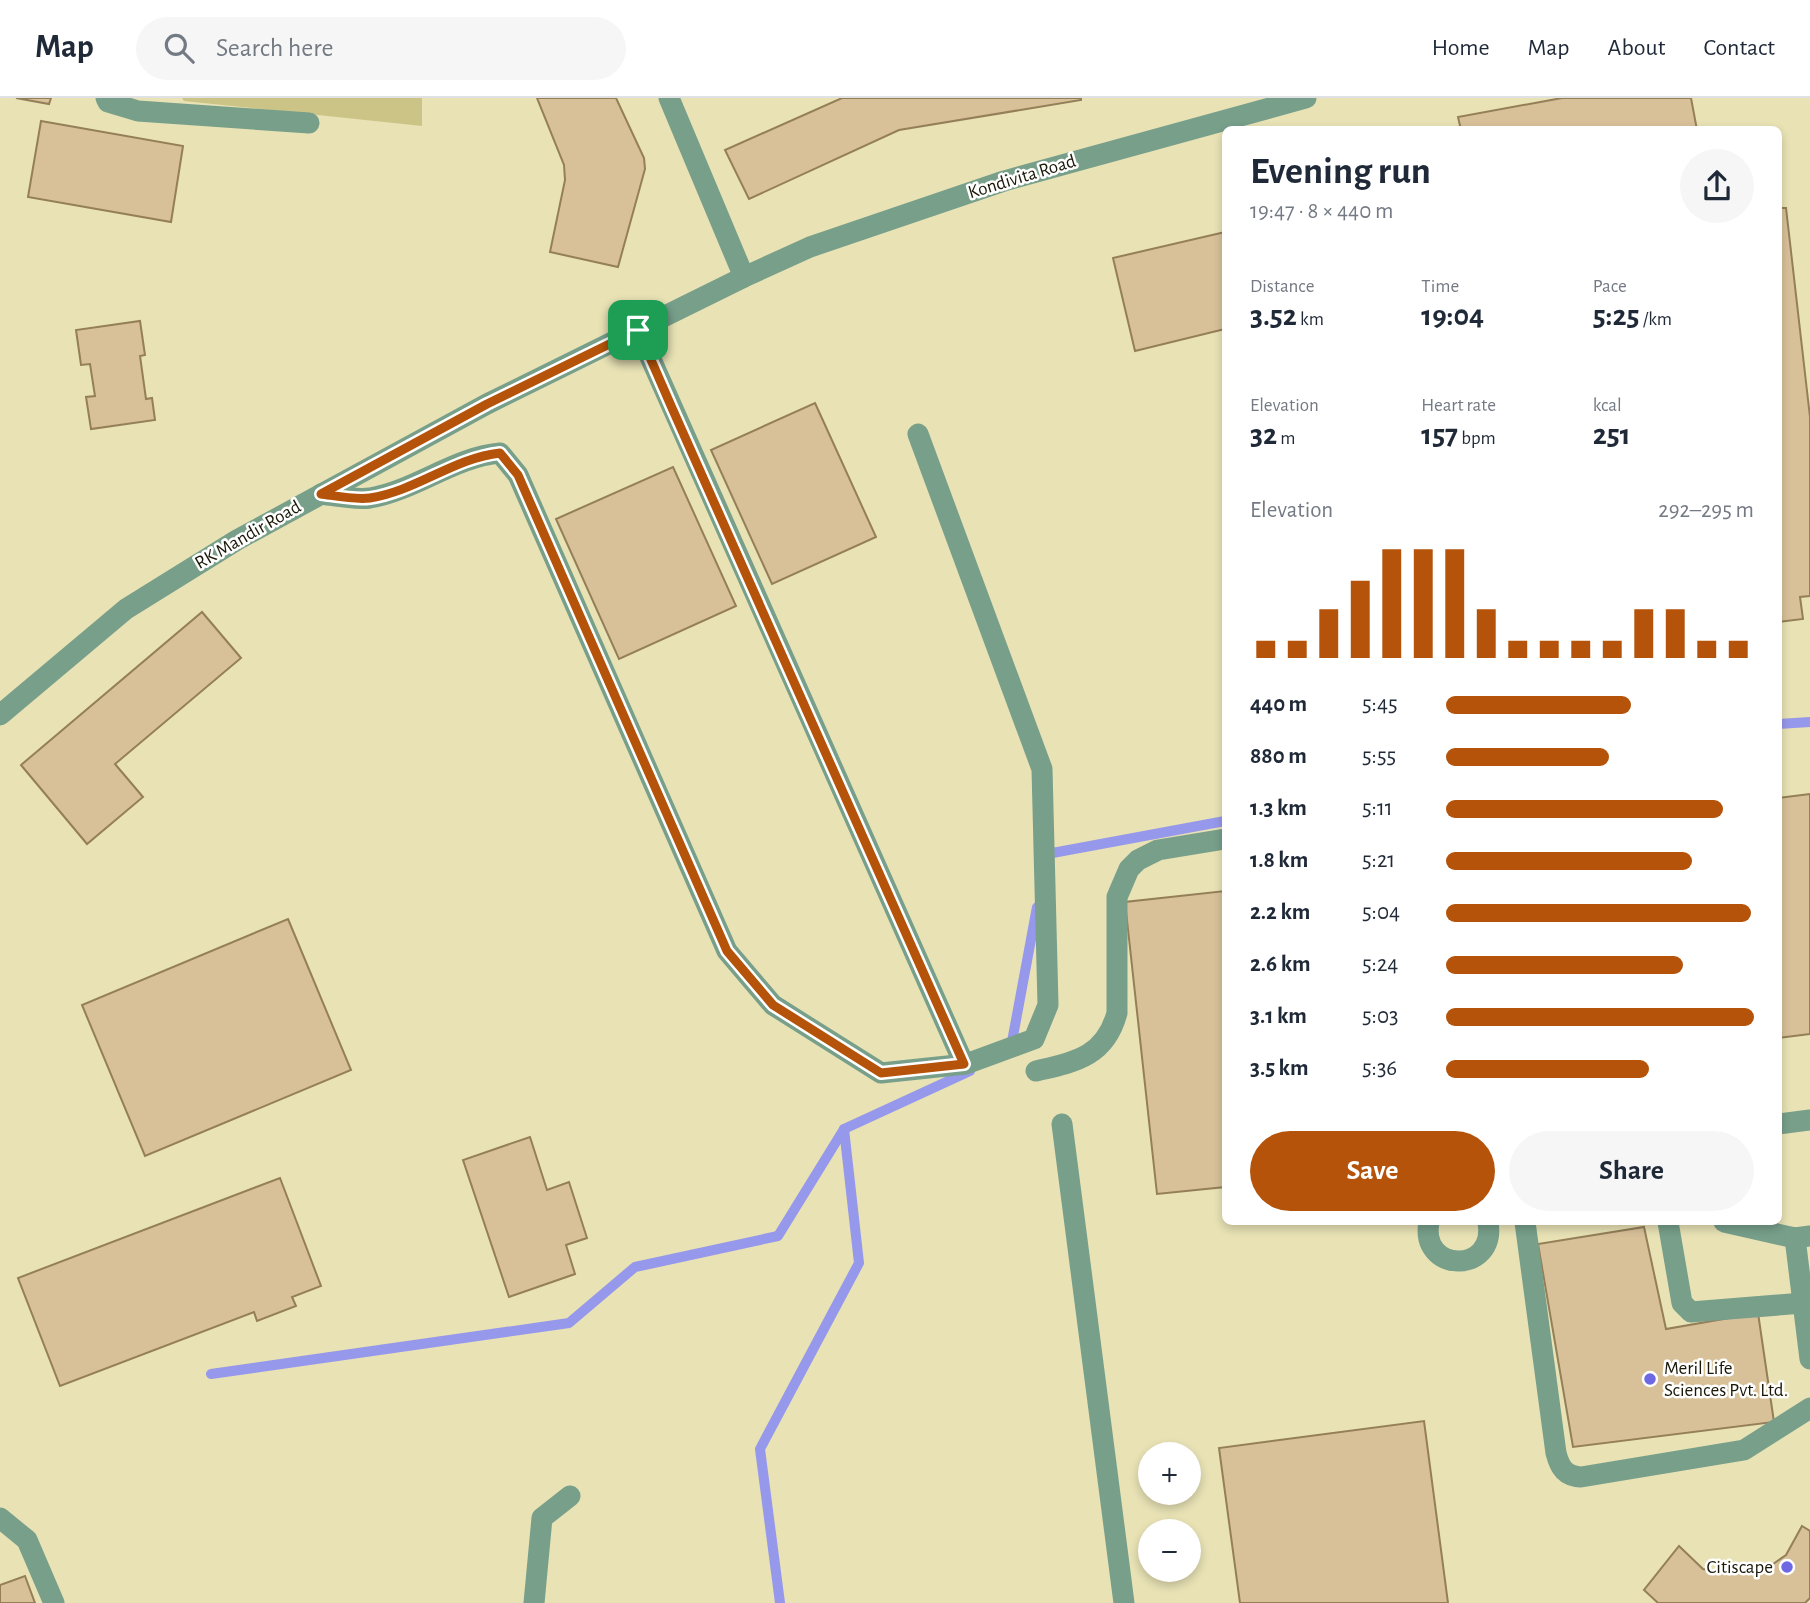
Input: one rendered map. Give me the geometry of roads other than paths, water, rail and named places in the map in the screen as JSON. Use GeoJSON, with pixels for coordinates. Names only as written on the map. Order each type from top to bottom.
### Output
{"type":"FeatureCollection","features":[{"type":"Feature","properties":{"kind":"street"},"geometry":{"type":"LineString","coordinates":[[106,98],[108,102],[138,111],[309,123]]}},
{"type":"Feature","properties":{"kind":"street"},"geometry":{"type":"LineString","coordinates":[[669,98],[744,277]]}},
{"type":"Feature","properties":{"kind":"street","name":"Kondivita Road"},"geometry":{"type":"LineString","coordinates":[[744,277],[810,247],[1004,181],[1306,98]]}},
{"type":"Feature","properties":{"kind":"street","name":"RK Mandir Road"},"geometry":{"type":"LineString","coordinates":[[0,715],[126,609],[237,540],[487,404],[744,277]]}},
{"type":"Feature","properties":{"kind":"street"},"geometry":{"type":"LineString","coordinates":[[638,330],[965,1064]]}},
{"type":"Feature","properties":{"kind":"street"},"geometry":{"type":"LineString","coordinates":[[321,494],[369,498],[415,483],[479,455],[500,453],[518,475],[727,951],[773,1005],[881,1073],[965,1064],[1034,1039],[1048,1005],[1043,894],[1042,769],[918,434]]}},
{"type":"Feature","properties":{"kind":"street"},"geometry":{"type":"LineString","coordinates":[[1036,1070],[1078,1062],[1097,1049],[1114,1023],[1117,897],[1129,869],[1138,860],[1158,850],[1222,839]]}},
{"type":"Feature","properties":{"kind":"street"},"geometry":{"type":"LineString","coordinates":[[1782,1124],[1810,1121]]}},
{"type":"Feature","properties":{"kind":"street"},"geometry":{"type":"LineString","coordinates":[[1062,1124],[1124,1603]]}},
{"type":"Feature","properties":{"kind":"street"},"geometry":{"type":"LineString","coordinates":[[1429,1225],[1429,1241],[1434,1251],[1452,1261],[1463,1261],[1473,1258],[1487,1243],[1489,1225]]}},
{"type":"Feature","properties":{"kind":"street"},"geometry":{"type":"LineString","coordinates":[[1524,1225],[1556,1453],[1564,1472],[1581,1477],[1744,1450],[1810,1408]]}},
{"type":"Feature","properties":{"kind":"street"},"geometry":{"type":"LineString","coordinates":[[1669,1225],[1682,1303],[1691,1312],[1803,1303]]}},
{"type":"Feature","properties":{"kind":"street"},"geometry":{"type":"LineString","coordinates":[[1740,1225],[1802,1237],[1803,1303],[1810,1359]]}},
{"type":"Feature","properties":{"kind":"street"},"geometry":{"type":"LineString","coordinates":[[534,1603],[542,1518],[570,1496]]}},
{"type":"Feature","properties":{"kind":"street"},"geometry":{"type":"LineString","coordinates":[[0,1518],[27,1540],[54,1603]]}},
{"type":"Feature","properties":{"kind":"waterway"},"geometry":{"type":"LineString","coordinates":[[1782,724],[1810,722]]}},
{"type":"Feature","properties":{"kind":"waterway"},"geometry":{"type":"LineString","coordinates":[[1046,857],[1047,854],[1222,822]]}},
{"type":"Feature","properties":{"kind":"waterway"},"geometry":{"type":"LineString","coordinates":[[1011,1047],[1037,907]]}},
{"type":"Feature","properties":{"kind":"waterway"},"geometry":{"type":"LineString","coordinates":[[780,1603],[760,1449],[859,1263],[844,1129],[970,1071]]}},
{"type":"Feature","properties":{"kind":"waterway"},"geometry":{"type":"LineString","coordinates":[[211,1374],[569,1323],[635,1267],[778,1236],[844,1129]]}},
{"type":"Feature","properties":{"kind":"place","name":"Meril Life Sciences Pvt. Ltd."},"geometry":{"type":"Point","coordinates":[1650,1379]}},
{"type":"Feature","properties":{"kind":"place","name":"Citiscape"},"geometry":{"type":"Point","coordinates":[1787,1567]}}]}
